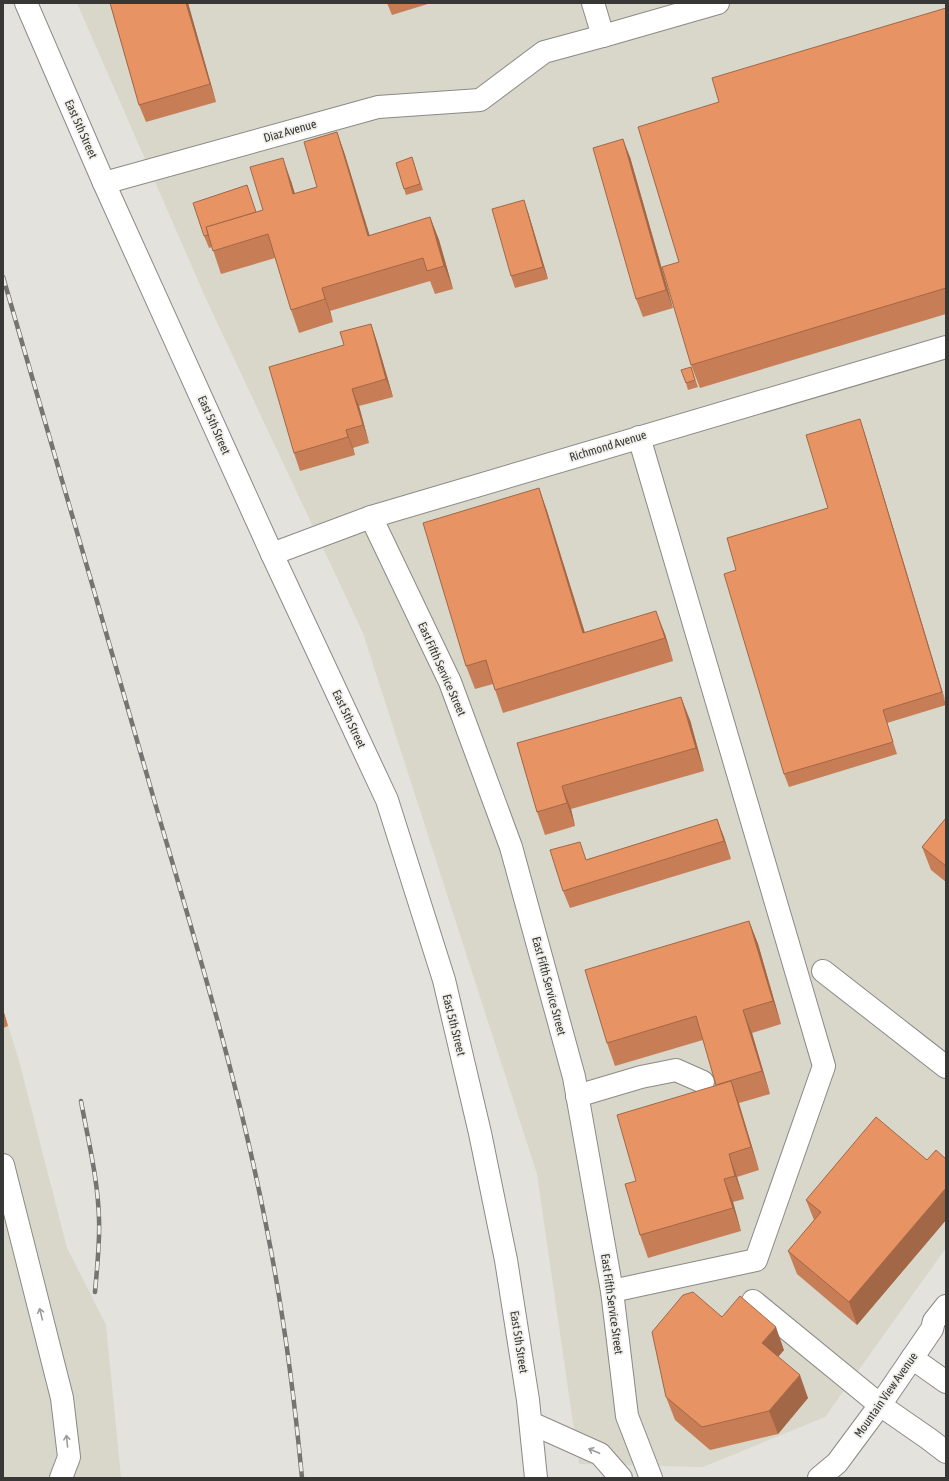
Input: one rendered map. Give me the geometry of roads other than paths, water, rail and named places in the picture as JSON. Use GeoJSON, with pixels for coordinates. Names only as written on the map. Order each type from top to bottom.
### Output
{"type":"FeatureCollection","features":[{"type":"Feature","properties":{"kind":"main road","name":"East 5th Street"},"geometry":{"type":"LineString","coordinates":[[26,3],[104,183],[272,554],[387,800],[444,980],[480,1133],[506,1260],[528,1400],[536,1478]]}},
{"type":"Feature","properties":{"kind":"main road"},"geometry":{"type":"LineString","coordinates":[[593,3],[603,36],[718,3]]}},
{"type":"Feature","properties":{"kind":"main road","name":"Diaz Avenue"},"geometry":{"type":"LineString","coordinates":[[104,183],[378,107],[480,100],[544,52],[603,36]]}},
{"type":"Feature","properties":{"kind":"main road","name":"Richmond Avenue"},"geometry":{"type":"LineString","coordinates":[[272,554],[371,517],[946,347]]}},
{"type":"Feature","properties":{"kind":"main road"},"geometry":{"type":"LineString","coordinates":[[612,1291],[756,1260],[824,1066],[639,437]]}},
{"type":"Feature","properties":{"kind":"main road","name":"East Fifth Service Street"},"geometry":{"type":"LineString","coordinates":[[371,517],[450,682],[511,847],[574,1077],[612,1291],[628,1416],[651,1478]]}},
{"type":"Feature","properties":{"kind":"main road"},"geometry":{"type":"LineString","coordinates":[[823,971],[946,1067]]}},
{"type":"Feature","properties":{"kind":"main road"},"geometry":{"type":"LineString","coordinates":[[577,1096],[642,1077],[676,1070],[703,1082]]}},
{"type":"Feature","properties":{"kind":"main road"},"geometry":{"type":"LineString","coordinates":[[3,1166],[62,1398],[69,1457],[61,1478]]}},
{"type":"Feature","properties":{"kind":"main road"},"geometry":{"type":"LineString","coordinates":[[754,1301],[880,1406],[946,1452]]}},
{"type":"Feature","properties":{"kind":"main road","name":"Mountain View Avenue"},"geometry":{"type":"LineString","coordinates":[[819,1478],[837,1463],[880,1406],[932,1329],[942,1319]]}},
{"type":"Feature","properties":{"kind":"main road"},"geometry":{"type":"LineString","coordinates":[[912,1358],[946,1382]]}},
{"type":"Feature","properties":{"kind":"main road"},"geometry":{"type":"LineString","coordinates":[[531,1423],[600,1454],[621,1478]]}},
{"type":"Feature","properties":{"kind":"railway"},"geometry":{"type":"LineString","coordinates":[[3,277],[202,965],[243,1120],[278,1288],[292,1383],[302,1478]]}},
{"type":"Feature","properties":{"kind":"railway"},"geometry":{"type":"LineString","coordinates":[[81,1101],[97,1189],[99,1237],[95,1292]]}}]}
